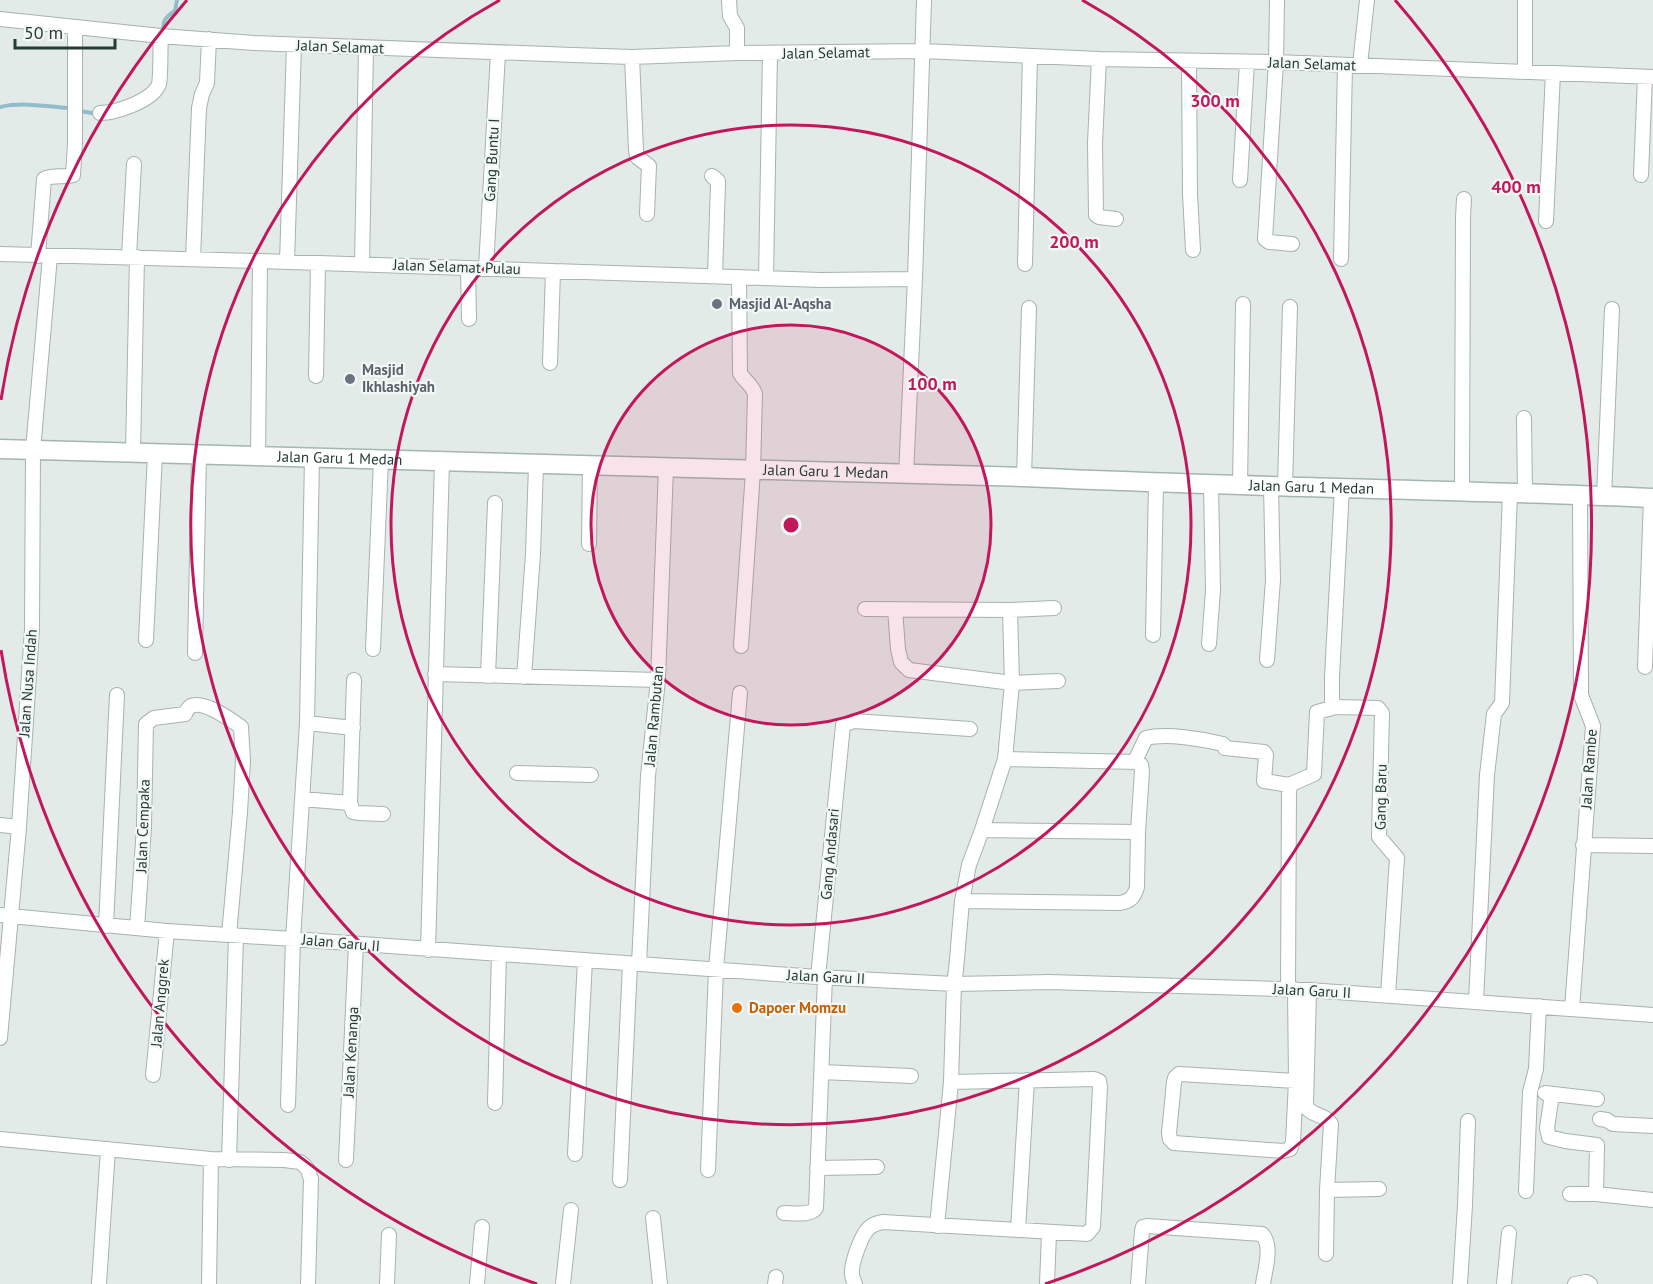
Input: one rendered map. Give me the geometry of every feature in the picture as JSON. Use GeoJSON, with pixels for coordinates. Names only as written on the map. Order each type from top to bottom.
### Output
{"type":"FeatureCollection","features":[{"type":"Feature","properties":{"kind":"street"},"geometry":{"type":"LineString","coordinates":[[729,0],[730,16],[737,28],[737,52]]}},
{"type":"Feature","properties":{"kind":"street"},"geometry":{"type":"LineString","coordinates":[[906,475],[924,0]]}},
{"type":"Feature","properties":{"kind":"street"},"geometry":{"type":"LineString","coordinates":[[1277,0],[1276,62],[1265,239],[1269,242],[1292,244]]}},
{"type":"Feature","properties":{"kind":"street"},"geometry":{"type":"LineString","coordinates":[[1360,65],[1367,0]]}},
{"type":"Feature","properties":{"kind":"street"},"geometry":{"type":"LineString","coordinates":[[1525,0],[1525,72]]}},
{"type":"Feature","properties":{"kind":"street","name":"Jalan Selamat"},"geometry":{"type":"LineString","coordinates":[[0,19],[161,36],[366,48],[632,57],[737,52],[923,51],[1649,77]]}},
{"type":"Feature","properties":{"kind":"street","name":"Jalan Nusa Indah"},"geometry":{"type":"LineString","coordinates":[[0,1038],[6,915],[19,827],[32,629],[33,450],[44,256],[44,179],[50,176],[74,175],[75,27]]}},
{"type":"Feature","properties":{"kind":"street"},"geometry":{"type":"LineString","coordinates":[[100,113],[118,111],[152,94],[159,85],[161,36]]}},
{"type":"Feature","properties":{"kind":"street"},"geometry":{"type":"LineString","coordinates":[[193,259],[198,108],[207,84],[209,39]]}},
{"type":"Feature","properties":{"kind":"street"},"geometry":{"type":"LineString","coordinates":[[287,262],[294,45]]}},
{"type":"Feature","properties":{"kind":"street"},"geometry":{"type":"LineString","coordinates":[[362,264],[366,48]]}},
{"type":"Feature","properties":{"kind":"street","name":"Gang Buntu I"},"geometry":{"type":"LineString","coordinates":[[486,268],[498,52]]}},
{"type":"Feature","properties":{"kind":"street"},"geometry":{"type":"LineString","coordinates":[[766,278],[770,53]]}},
{"type":"Feature","properties":{"kind":"street"},"geometry":{"type":"LineString","coordinates":[[1025,264],[1030,56]]}},
{"type":"Feature","properties":{"kind":"street"},"geometry":{"type":"LineString","coordinates":[[632,57],[637,157],[649,166],[647,214]]}},
{"type":"Feature","properties":{"kind":"street"},"geometry":{"type":"LineString","coordinates":[[1100,59],[1095,142],[1096,215],[1099,218],[1116,219]]}},
{"type":"Feature","properties":{"kind":"street"},"geometry":{"type":"LineString","coordinates":[[1189,61],[1190,194],[1193,250]]}},
{"type":"Feature","properties":{"kind":"street"},"geometry":{"type":"LineString","coordinates":[[1240,180],[1247,63]]}},
{"type":"Feature","properties":{"kind":"street"},"geometry":{"type":"LineString","coordinates":[[1341,259],[1345,65]]}},
{"type":"Feature","properties":{"kind":"street"},"geometry":{"type":"LineString","coordinates":[[1546,220],[1553,73]]}},
{"type":"Feature","properties":{"kind":"street"},"geometry":{"type":"LineString","coordinates":[[1641,175],[1649,77]]}},
{"type":"Feature","properties":{"kind":"street"},"geometry":{"type":"LineString","coordinates":[[133,453],[134,164]]}},
{"type":"Feature","properties":{"kind":"street"},"geometry":{"type":"LineString","coordinates":[[712,176],[718,181],[715,276]]}},
{"type":"Feature","properties":{"kind":"street"},"geometry":{"type":"LineString","coordinates":[[1462,491],[1464,199]]}},
{"type":"Feature","properties":{"kind":"street","name":"Jalan Selamat Pulau"},"geometry":{"type":"LineString","coordinates":[[0,254],[821,280],[915,279]]}},
{"type":"Feature","properties":{"kind":"street"},"geometry":{"type":"LineString","coordinates":[[258,457],[260,261]]}},
{"type":"Feature","properties":{"kind":"street"},"geometry":{"type":"LineString","coordinates":[[316,376],[318,263]]}},
{"type":"Feature","properties":{"kind":"street"},"geometry":{"type":"LineString","coordinates":[[468,268],[469,319]]}},
{"type":"Feature","properties":{"kind":"street"},"geometry":{"type":"LineString","coordinates":[[550,363],[553,270]]}},
{"type":"Feature","properties":{"kind":"street"},"geometry":{"type":"LineString","coordinates":[[739,277],[740,373],[750,383],[755,394],[753,471],[741,646]]}},
{"type":"Feature","properties":{"kind":"street"},"geometry":{"type":"LineString","coordinates":[[1240,485],[1243,304]]}},
{"type":"Feature","properties":{"kind":"street"},"geometry":{"type":"LineString","coordinates":[[1024,477],[1029,308]]}},
{"type":"Feature","properties":{"kind":"street"},"geometry":{"type":"LineString","coordinates":[[1267,660],[1290,308]]}},
{"type":"Feature","properties":{"kind":"street"},"geometry":{"type":"LineString","coordinates":[[1604,496],[1612,309]]}},
{"type":"Feature","properties":{"kind":"street"},"geometry":{"type":"LineString","coordinates":[[1476,1001],[1488,775],[1494,714],[1502,703],[1524,417]]}},
{"type":"Feature","properties":{"kind":"street","name":"Jalan Garu 1 Medan"},"geometry":{"type":"LineString","coordinates":[[0,449],[1024,477],[1652,498]]}},
{"type":"Feature","properties":{"kind":"street"},"geometry":{"type":"LineString","coordinates":[[146,640],[154,454]]}},
{"type":"Feature","properties":{"kind":"street"},"geometry":{"type":"LineString","coordinates":[[195,652],[199,455]]}},
{"type":"Feature","properties":{"kind":"street"},"geometry":{"type":"LineString","coordinates":[[288,1105],[293,939],[307,723],[312,458]]}},
{"type":"Feature","properties":{"kind":"street"},"geometry":{"type":"LineString","coordinates":[[373,649],[381,460]]}},
{"type":"Feature","properties":{"kind":"street"},"geometry":{"type":"LineString","coordinates":[[428,950],[442,462]]}},
{"type":"Feature","properties":{"kind":"street"},"geometry":{"type":"LineString","coordinates":[[524,677],[533,554],[536,465]]}},
{"type":"Feature","properties":{"kind":"street"},"geometry":{"type":"LineString","coordinates":[[589,544],[590,466]]}},
{"type":"Feature","properties":{"kind":"street","name":"Jalan Rambutan"},"geometry":{"type":"LineString","coordinates":[[620,1180],[648,776],[658,680],[666,468]]}},
{"type":"Feature","properties":{"kind":"street"},"geometry":{"type":"LineString","coordinates":[[1153,635],[1156,483]]}},
{"type":"Feature","properties":{"kind":"street"},"geometry":{"type":"LineString","coordinates":[[1209,644],[1213,590],[1211,485]]}},
{"type":"Feature","properties":{"kind":"street"},"geometry":{"type":"LineString","coordinates":[[1135,761],[1146,738],[1154,736],[1201,739],[1223,744],[1225,748],[1264,752],[1266,755],[1264,781],[1289,785],[1314,774],[1316,714],[1336,707],[1332,701],[1332,677],[1342,488]]}},
{"type":"Feature","properties":{"kind":"street","name":"Jalan Rambe"},"geometry":{"type":"LineString","coordinates":[[1572,1009],[1593,726],[1582,698],[1581,689],[1580,496]]}},
{"type":"Feature","properties":{"kind":"street"},"geometry":{"type":"LineString","coordinates":[[1646,667],[1652,498]]}},
{"type":"Feature","properties":{"kind":"street"},"geometry":{"type":"LineString","coordinates":[[488,675],[495,503]]}},
{"type":"Feature","properties":{"kind":"street"},"geometry":{"type":"LineString","coordinates":[[865,609],[1054,608]]}},
{"type":"Feature","properties":{"kind":"street"},"geometry":{"type":"LineString","coordinates":[[895,609],[898,649],[901,662],[909,670],[1012,683],[1058,681]]}},
{"type":"Feature","properties":{"kind":"street"},"geometry":{"type":"LineString","coordinates":[[937,1226],[951,1082],[954,984],[962,902],[969,865],[1005,759],[1012,683],[1010,610]]}},
{"type":"Feature","properties":{"kind":"street"},"geometry":{"type":"LineString","coordinates":[[435,674],[658,680]]}},
{"type":"Feature","properties":{"kind":"street"},"geometry":{"type":"LineString","coordinates":[[354,680],[350,803],[353,812],[383,814]]}},
{"type":"Feature","properties":{"kind":"street"},"geometry":{"type":"LineString","coordinates":[[708,1170],[716,969],[740,693]]}},
{"type":"Feature","properties":{"kind":"street"},"geometry":{"type":"LineString","coordinates":[[106,926],[117,695]]}},
{"type":"Feature","properties":{"kind":"street","name":"Jalan Cempaka"},"geometry":{"type":"LineString","coordinates":[[137,928],[144,827],[146,724],[154,718],[185,714],[189,708],[194,706],[206,707],[220,713],[241,728],[243,761],[232,936]]}},
{"type":"Feature","properties":{"kind":"street","name":"Gang Baru"},"geometry":{"type":"LineString","coordinates":[[1336,707],[1378,708],[1382,713],[1379,837],[1397,858],[1388,996]]}},
{"type":"Feature","properties":{"kind":"street","name":"Gang Andasari"},"geometry":{"type":"LineString","coordinates":[[784,1213],[810,1212],[815,1210],[816,1204],[822,1072],[821,977],[843,725],[854,721],[970,729]]}},
{"type":"Feature","properties":{"kind":"street"},"geometry":{"type":"LineString","coordinates":[[307,723],[353,728]]}},
{"type":"Feature","properties":{"kind":"street"},"geometry":{"type":"LineString","coordinates":[[962,902],[1120,903],[1130,900],[1135,894],[1141,765],[1135,761],[1005,759]]}},
{"type":"Feature","properties":{"kind":"street"},"geometry":{"type":"LineString","coordinates":[[517,773],[591,775]]}},
{"type":"Feature","properties":{"kind":"street"},"geometry":{"type":"LineString","coordinates":[[1289,785],[1297,990],[1306,1107],[1309,1112],[1328,1119],[1331,1124],[1326,1254]]}},
{"type":"Feature","properties":{"kind":"street"},"geometry":{"type":"LineString","coordinates":[[302,799],[350,803]]}},
{"type":"Feature","properties":{"kind":"street"},"geometry":{"type":"LineString","coordinates":[[0,825],[19,827]]}},
{"type":"Feature","properties":{"kind":"street"},"geometry":{"type":"LineString","coordinates":[[982,830],[1138,832]]}},
{"type":"Feature","properties":{"kind":"street"},"geometry":{"type":"LineString","coordinates":[[1583,845],[1653,846]]}},
{"type":"Feature","properties":{"kind":"street","name":"Jalan Garu II"},"geometry":{"type":"LineString","coordinates":[[6,915],[232,936],[821,977],[954,984],[1049,982],[1297,990],[1653,1015]]}},
{"type":"Feature","properties":{"kind":"street","name":"Jalan Anggrek"},"geometry":{"type":"LineString","coordinates":[[153,1075],[167,931]]}},
{"type":"Feature","properties":{"kind":"street"},"geometry":{"type":"LineString","coordinates":[[229,1160],[232,936]]}},
{"type":"Feature","properties":{"kind":"street","name":"Jalan Kenanga"},"geometry":{"type":"LineString","coordinates":[[346,1160],[356,944]]}},
{"type":"Feature","properties":{"kind":"street"},"geometry":{"type":"LineString","coordinates":[[495,1103],[499,954]]}},
{"type":"Feature","properties":{"kind":"street"},"geometry":{"type":"LineString","coordinates":[[575,1154],[585,960]]}},
{"type":"Feature","properties":{"kind":"street"},"geometry":{"type":"LineString","coordinates":[[1296,1081],[1179,1074],[1174,1082],[1170,1139],[1174,1143],[1288,1151],[1292,1146],[1296,1081],[1297,990]]}},
{"type":"Feature","properties":{"kind":"street"},"geometry":{"type":"LineString","coordinates":[[1526,1191],[1530,1092],[1536,1070],[1539,1006]]}},
{"type":"Feature","properties":{"kind":"street"},"geometry":{"type":"LineString","coordinates":[[822,1072],[911,1076]]}},
{"type":"Feature","properties":{"kind":"street"},"geometry":{"type":"LineString","coordinates":[[855,1284],[852,1269],[862,1238],[867,1230],[883,1222],[1087,1234],[1094,1227],[1100,1083],[1094,1079],[951,1082]]}},
{"type":"Feature","properties":{"kind":"street"},"geometry":{"type":"LineString","coordinates":[[1018,1230],[1027,1080]]}},
{"type":"Feature","properties":{"kind":"street"},"geometry":{"type":"LineString","coordinates":[[1534,1092],[1597,1099]]}},
{"type":"Feature","properties":{"kind":"street"},"geometry":{"type":"LineString","coordinates":[[1552,1094],[1547,1128],[1549,1137],[1597,1145],[1596,1194]]}},
{"type":"Feature","properties":{"kind":"street"},"geometry":{"type":"LineString","coordinates":[[1600,1119],[1613,1124],[1653,1126]]}},
{"type":"Feature","properties":{"kind":"street"},"geometry":{"type":"LineString","coordinates":[[1460,1284],[1468,1121]]}},
{"type":"Feature","properties":{"kind":"street"},"geometry":{"type":"LineString","coordinates":[[0,1139],[211,1159],[300,1162],[308,1170],[311,1179],[308,1284]]}},
{"type":"Feature","properties":{"kind":"street"},"geometry":{"type":"LineString","coordinates":[[99,1284],[108,1149]]}},
{"type":"Feature","properties":{"kind":"street"},"geometry":{"type":"LineString","coordinates":[[209,1284],[211,1159]]}},
{"type":"Feature","properties":{"kind":"street"},"geometry":{"type":"LineString","coordinates":[[817,1168],[877,1167]]}},
{"type":"Feature","properties":{"kind":"street"},"geometry":{"type":"LineString","coordinates":[[1327,1190],[1379,1189]]}},
{"type":"Feature","properties":{"kind":"street"},"geometry":{"type":"LineString","coordinates":[[1570,1194],[1596,1194],[1653,1200]]}},
{"type":"Feature","properties":{"kind":"street"},"geometry":{"type":"LineString","coordinates":[[563,1284],[571,1210]]}},
{"type":"Feature","properties":{"kind":"street"},"geometry":{"type":"LineString","coordinates":[[652,1218],[660,1284]]}},
{"type":"Feature","properties":{"kind":"street"},"geometry":{"type":"LineString","coordinates":[[1138,1284],[1142,1231],[1143,1227],[1147,1226],[1262,1234],[1268,1245],[1263,1284]]}},
{"type":"Feature","properties":{"kind":"street"},"geometry":{"type":"LineString","coordinates":[[477,1284],[482,1227]]}},
{"type":"Feature","properties":{"kind":"street"},"geometry":{"type":"LineString","coordinates":[[1047,1284],[1049,1233]]}},
{"type":"Feature","properties":{"kind":"street"},"geometry":{"type":"LineString","coordinates":[[1504,1284],[1509,1233]]}},
{"type":"Feature","properties":{"kind":"street"},"geometry":{"type":"LineString","coordinates":[[387,1284],[389,1235]]}},
{"type":"Feature","properties":{"kind":"street"},"geometry":{"type":"LineString","coordinates":[[1575,1284],[1586,1282],[1590,1284]]}},
{"type":"Feature","properties":{"kind":"waterway"},"geometry":{"type":"LineString","coordinates":[[164,32],[164,22],[175,11],[177,0]]}},
{"type":"Feature","properties":{"kind":"waterway"},"geometry":{"type":"LineString","coordinates":[[0,107],[42,105],[67,108]]}},
{"type":"Feature","properties":{"kind":"waterway"},"geometry":{"type":"LineString","coordinates":[[80,111],[97,114]]}},
{"type":"Feature","properties":{"kind":"place","name":"Masjid Al-Aqsha"},"geometry":{"type":"Point","coordinates":[717,304]}},
{"type":"Feature","properties":{"kind":"place","name":"Masjid Ikhlashiyah"},"geometry":{"type":"Point","coordinates":[350,379]}},
{"type":"Feature","properties":{"kind":"place","name":"Dapoer Momzu"},"geometry":{"type":"Point","coordinates":[737,1008]}}]}
